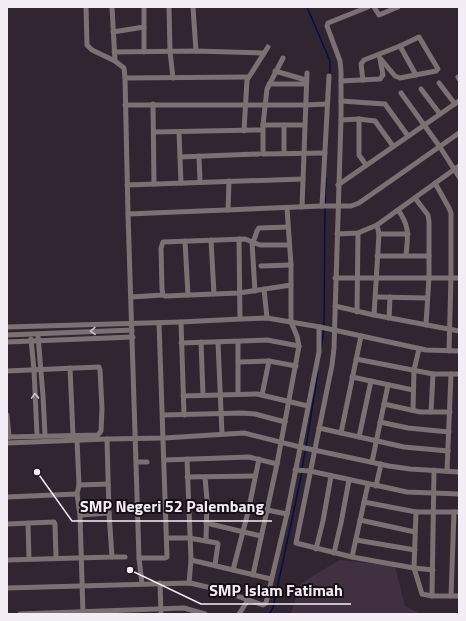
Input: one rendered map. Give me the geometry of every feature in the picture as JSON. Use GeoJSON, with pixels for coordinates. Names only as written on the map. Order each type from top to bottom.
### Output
{"type":"FeatureCollection","features":[{"type":"Feature","properties":{"kind":"street"},"geometry":{"type":"LineString","coordinates":[[86,7],[87,45],[92,50],[115,61],[124,68],[125,78],[139,558],[142,584]]}},
{"type":"Feature","properties":{"kind":"street"},"geometry":{"type":"LineString","coordinates":[[112,7],[115,61]]}},
{"type":"Feature","properties":{"kind":"street"},"geometry":{"type":"LineString","coordinates":[[144,7],[144,52]]}},
{"type":"Feature","properties":{"kind":"street"},"geometry":{"type":"LineString","coordinates":[[169,7],[170,52],[173,78]]}},
{"type":"Feature","properties":{"kind":"street"},"geometry":{"type":"LineString","coordinates":[[193,7],[196,51]]}},
{"type":"Feature","properties":{"kind":"street"},"geometry":{"type":"LineString","coordinates":[[368,7],[328,23],[329,31],[340,61],[341,81],[341,120],[336,206],[337,234],[332,365],[319,428],[312,450],[296,543],[352,557],[433,570]]}},
{"type":"Feature","properties":{"kind":"street"},"geometry":{"type":"LineString","coordinates":[[374,7],[379,15],[398,7]]}},
{"type":"Feature","properties":{"kind":"street"},"geometry":{"type":"LineString","coordinates":[[113,32],[144,27]]}},
{"type":"Feature","properties":{"kind":"street"},"geometry":{"type":"LineString","coordinates":[[341,81],[377,80],[396,76],[402,78],[436,71],[438,69],[419,37],[380,56],[362,62],[363,80]]}},
{"type":"Feature","properties":{"kind":"street"},"geometry":{"type":"LineString","coordinates":[[400,46],[416,75]]}},
{"type":"Feature","properties":{"kind":"street"},"geometry":{"type":"LineString","coordinates":[[244,131],[246,83],[248,77],[268,47]]}},
{"type":"Feature","properties":{"kind":"street"},"geometry":{"type":"LineString","coordinates":[[114,52],[196,51],[264,53]]}},
{"type":"Feature","properties":{"kind":"street"},"geometry":{"type":"LineString","coordinates":[[380,56],[396,76]]}},
{"type":"Feature","properties":{"kind":"street"},"geometry":{"type":"LineString","coordinates":[[380,56],[382,78]]}},
{"type":"Feature","properties":{"kind":"street"},"geometry":{"type":"LineString","coordinates":[[283,58],[269,84],[264,105],[264,154],[325,153]]}},
{"type":"Feature","properties":{"kind":"street"},"geometry":{"type":"LineString","coordinates":[[275,72],[306,82]]}},
{"type":"Feature","properties":{"kind":"street"},"geometry":{"type":"LineString","coordinates":[[302,207],[307,73]]}},
{"type":"Feature","properties":{"kind":"street"},"geometry":{"type":"LineString","coordinates":[[323,206],[329,76]]}},
{"type":"Feature","properties":{"kind":"street"},"geometry":{"type":"LineString","coordinates":[[125,78],[248,77]]}},
{"type":"Feature","properties":{"kind":"street"},"geometry":{"type":"LineString","coordinates":[[269,84],[306,82]]}},
{"type":"Feature","properties":{"kind":"street"},"geometry":{"type":"LineString","coordinates":[[338,185],[457,102],[439,83]]}},
{"type":"Feature","properties":{"kind":"street"},"geometry":{"type":"LineString","coordinates":[[421,89],[440,114]]}},
{"type":"Feature","properties":{"kind":"street"},"geometry":{"type":"LineString","coordinates":[[400,93],[457,168],[459,177]]}},
{"type":"Feature","properties":{"kind":"street"},"geometry":{"type":"LineString","coordinates":[[341,101],[385,104],[408,136]]}},
{"type":"Feature","properties":{"kind":"street"},"geometry":{"type":"LineString","coordinates":[[153,104],[154,184]]}},
{"type":"Feature","properties":{"kind":"street"},"geometry":{"type":"LineString","coordinates":[[125,105],[328,104]]}},
{"type":"Feature","properties":{"kind":"street"},"geometry":{"type":"LineString","coordinates":[[341,120],[359,119],[375,121],[393,146]]}},
{"type":"Feature","properties":{"kind":"street"},"geometry":{"type":"LineString","coordinates":[[359,119],[359,154],[366,166]]}},
{"type":"Feature","properties":{"kind":"street"},"geometry":{"type":"LineString","coordinates":[[263,125],[304,125]]}},
{"type":"Feature","properties":{"kind":"street"},"geometry":{"type":"LineString","coordinates":[[284,125],[284,153]]}},
{"type":"Feature","properties":{"kind":"street"},"geometry":{"type":"LineString","coordinates":[[154,132],[260,130]]}},
{"type":"Feature","properties":{"kind":"street"},"geometry":{"type":"LineString","coordinates":[[179,132],[180,183]]}},
{"type":"Feature","properties":{"kind":"street"},"geometry":{"type":"LineString","coordinates":[[128,214],[352,206],[459,133]]}},
{"type":"Feature","properties":{"kind":"street"},"geometry":{"type":"LineString","coordinates":[[180,157],[260,154]]}},
{"type":"Feature","properties":{"kind":"street"},"geometry":{"type":"LineString","coordinates":[[199,156],[200,182]]}},
{"type":"Feature","properties":{"kind":"street"},"geometry":{"type":"LineString","coordinates":[[337,234],[358,233],[377,225],[457,168]]}},
{"type":"Feature","properties":{"kind":"street"},"geometry":{"type":"LineString","coordinates":[[127,185],[303,179]]}},
{"type":"Feature","properties":{"kind":"street"},"geometry":{"type":"LineString","coordinates":[[228,210],[229,181]]}},
{"type":"Feature","properties":{"kind":"street"},"geometry":{"type":"LineString","coordinates":[[435,183],[450,210],[451,277],[449,351]]}},
{"type":"Feature","properties":{"kind":"street"},"geometry":{"type":"LineString","coordinates":[[415,198],[429,218],[429,277],[426,325]]}},
{"type":"Feature","properties":{"kind":"street"},"geometry":{"type":"LineString","coordinates":[[253,575],[277,464],[299,346],[297,336],[291,322],[291,265],[287,208]]}},
{"type":"Feature","properties":{"kind":"street"},"geometry":{"type":"LineString","coordinates":[[398,210],[406,223],[408,234],[406,255]]}},
{"type":"Feature","properties":{"kind":"street"},"geometry":{"type":"LineString","coordinates":[[374,315],[379,234],[377,225]]}},
{"type":"Feature","properties":{"kind":"street"},"geometry":{"type":"LineString","coordinates":[[255,291],[252,242],[256,238],[258,229],[288,227]]}},
{"type":"Feature","properties":{"kind":"street"},"geometry":{"type":"LineString","coordinates":[[357,312],[358,233]]}},
{"type":"Feature","properties":{"kind":"street"},"geometry":{"type":"LineString","coordinates":[[379,234],[408,234]]}},
{"type":"Feature","properties":{"kind":"street"},"geometry":{"type":"LineString","coordinates":[[163,295],[161,248],[162,243],[166,241],[238,239],[248,240],[260,245],[289,245]]}},
{"type":"Feature","properties":{"kind":"street"},"geometry":{"type":"LineString","coordinates":[[238,239],[240,318]]}},
{"type":"Feature","properties":{"kind":"street"},"geometry":{"type":"LineString","coordinates":[[211,240],[214,294]]}},
{"type":"Feature","properties":{"kind":"street"},"geometry":{"type":"LineString","coordinates":[[185,241],[188,295]]}},
{"type":"Feature","properties":{"kind":"street"},"geometry":{"type":"LineString","coordinates":[[377,256],[429,256]]}},
{"type":"Feature","properties":{"kind":"street"},"geometry":{"type":"LineString","coordinates":[[261,266],[291,265]]}},
{"type":"Feature","properties":{"kind":"street"},"geometry":{"type":"LineString","coordinates":[[335,278],[459,278]]}},
{"type":"Feature","properties":{"kind":"street"},"geometry":{"type":"LineString","coordinates":[[131,297],[239,293],[291,285]]}},
{"type":"Feature","properties":{"kind":"street"},"geometry":{"type":"LineString","coordinates":[[264,289],[267,318]]}},
{"type":"Feature","properties":{"kind":"street"},"geometry":{"type":"LineString","coordinates":[[376,297],[427,298]]}},
{"type":"Feature","properties":{"kind":"street"},"geometry":{"type":"LineString","coordinates":[[389,318],[390,297]]}},
{"type":"Feature","properties":{"kind":"street"},"geometry":{"type":"LineString","coordinates":[[335,306],[357,312],[459,331]]}},
{"type":"Feature","properties":{"kind":"street"},"geometry":{"type":"LineString","coordinates":[[7,327],[132,324],[267,318],[320,327],[419,349],[459,351]]}},
{"type":"Feature","properties":{"kind":"street"},"geometry":{"type":"LineString","coordinates":[[181,322],[184,415]]}},
{"type":"Feature","properties":{"kind":"street"},"geometry":{"type":"LineString","coordinates":[[139,558],[167,558],[165,460],[159,323]]}},
{"type":"Feature","properties":{"kind":"street"},"geometry":{"type":"LineString","coordinates":[[30,326],[37,435]]}},
{"type":"Feature","properties":{"kind":"street"},"geometry":{"type":"LineString","coordinates":[[37,326],[44,435]]}},
{"type":"Feature","properties":{"kind":"street"},"geometry":{"type":"LineString","coordinates":[[7,588],[189,583],[220,590],[263,604],[266,603],[297,470],[318,352],[320,327]]}},
{"type":"Feature","properties":{"kind":"street"},"geometry":{"type":"LineString","coordinates":[[7,335],[132,330]]}},
{"type":"Feature","properties":{"kind":"street"},"geometry":{"type":"LineString","coordinates":[[341,433],[361,336]]}},
{"type":"Feature","properties":{"kind":"street"},"geometry":{"type":"LineString","coordinates":[[7,342],[133,337]]}},
{"type":"Feature","properties":{"kind":"street"},"geometry":{"type":"LineString","coordinates":[[182,343],[270,341],[299,346]]}},
{"type":"Feature","properties":{"kind":"street"},"geometry":{"type":"LineString","coordinates":[[201,342],[202,395]]}},
{"type":"Feature","properties":{"kind":"street"},"geometry":{"type":"LineString","coordinates":[[218,342],[219,394],[222,434]]}},
{"type":"Feature","properties":{"kind":"street"},"geometry":{"type":"LineString","coordinates":[[238,342],[238,394]]}},
{"type":"Feature","properties":{"kind":"street"},"geometry":{"type":"LineString","coordinates":[[413,410],[414,370],[419,349]]}},
{"type":"Feature","properties":{"kind":"street"},"geometry":{"type":"LineString","coordinates":[[356,359],[433,374],[459,374]]}},
{"type":"Feature","properties":{"kind":"street"},"geometry":{"type":"LineString","coordinates":[[238,362],[269,361],[296,366]]}},
{"type":"Feature","properties":{"kind":"street"},"geometry":{"type":"LineString","coordinates":[[262,395],[269,361]]}},
{"type":"Feature","properties":{"kind":"street"},"geometry":{"type":"LineString","coordinates":[[70,368],[72,435]]}},
{"type":"Feature","properties":{"kind":"street"},"geometry":{"type":"LineString","coordinates":[[7,371],[100,368],[102,408],[100,433],[98,434],[8,437],[7,415]]}},
{"type":"Feature","properties":{"kind":"street"},"geometry":{"type":"LineString","coordinates":[[431,412],[433,374]]}},
{"type":"Feature","properties":{"kind":"street"},"geometry":{"type":"LineString","coordinates":[[448,471],[451,374]]}},
{"type":"Feature","properties":{"kind":"street"},"geometry":{"type":"LineString","coordinates":[[352,376],[413,390]]}},
{"type":"Feature","properties":{"kind":"street"},"geometry":{"type":"LineString","coordinates":[[359,437],[371,381]]}},
{"type":"Feature","properties":{"kind":"street"},"geometry":{"type":"LineString","coordinates":[[372,462],[388,385]]}},
{"type":"Feature","properties":{"kind":"street"},"geometry":{"type":"LineString","coordinates":[[183,396],[257,394],[308,406]]}},
{"type":"Feature","properties":{"kind":"street"},"geometry":{"type":"LineString","coordinates":[[384,404],[413,410],[450,412]]}},
{"type":"Feature","properties":{"kind":"street"},"geometry":{"type":"LineString","coordinates":[[163,415],[221,413],[255,414],[285,422]]}},
{"type":"Feature","properties":{"kind":"street"},"geometry":{"type":"LineString","coordinates":[[380,422],[408,428],[449,432]]}},
{"type":"Feature","properties":{"kind":"street"},"geometry":{"type":"LineString","coordinates":[[319,428],[404,447],[448,451]]}},
{"type":"Feature","properties":{"kind":"street"},"geometry":{"type":"LineString","coordinates":[[7,443],[164,438],[244,433],[312,450],[381,464],[410,469],[459,472]]}},
{"type":"Feature","properties":{"kind":"street"},"geometry":{"type":"LineString","coordinates":[[107,439],[112,557]]}},
{"type":"Feature","properties":{"kind":"street"},"geometry":{"type":"LineString","coordinates":[[78,440],[79,485],[77,494],[80,515],[83,613]]}},
{"type":"Feature","properties":{"kind":"street"},"geometry":{"type":"LineString","coordinates":[[165,460],[249,457],[277,464]]}},
{"type":"Feature","properties":{"kind":"street"},"geometry":{"type":"LineString","coordinates":[[187,459],[190,560],[189,583]]}},
{"type":"Feature","properties":{"kind":"street"},"geometry":{"type":"LineString","coordinates":[[233,570],[260,459]]}},
{"type":"Feature","properties":{"kind":"street"},"geometry":{"type":"LineString","coordinates":[[136,462],[147,462]]}},
{"type":"Feature","properties":{"kind":"street"},"geometry":{"type":"LineString","coordinates":[[376,486],[381,464]]}},
{"type":"Feature","properties":{"kind":"street"},"geometry":{"type":"LineString","coordinates":[[297,470],[407,492],[459,494]]}},
{"type":"Feature","properties":{"kind":"street"},"geometry":{"type":"LineString","coordinates":[[432,596],[434,470]]}},
{"type":"Feature","properties":{"kind":"street"},"geometry":{"type":"LineString","coordinates":[[187,477],[255,476]]}},
{"type":"Feature","properties":{"kind":"street"},"geometry":{"type":"LineString","coordinates":[[316,549],[323,521],[331,476]]}},
{"type":"Feature","properties":{"kind":"street"},"geometry":{"type":"LineString","coordinates":[[205,477],[207,500],[206,541]]}},
{"type":"Feature","properties":{"kind":"street"},"geometry":{"type":"LineString","coordinates":[[334,553],[349,480]]}},
{"type":"Feature","properties":{"kind":"street"},"geometry":{"type":"LineString","coordinates":[[79,485],[108,484]]}},
{"type":"Feature","properties":{"kind":"street"},"geometry":{"type":"LineString","coordinates":[[352,557],[368,484]]}},
{"type":"Feature","properties":{"kind":"street"},"geometry":{"type":"LineString","coordinates":[[7,497],[77,494]]}},
{"type":"Feature","properties":{"kind":"street"},"geometry":{"type":"LineString","coordinates":[[364,502],[416,512],[456,512],[456,531],[452,549],[451,596]]}},
{"type":"Feature","properties":{"kind":"street"},"geometry":{"type":"LineString","coordinates":[[266,510],[287,514]]}},
{"type":"Feature","properties":{"kind":"street"},"geometry":{"type":"LineString","coordinates":[[416,512],[414,568],[422,594],[432,596],[459,596]]}},
{"type":"Feature","properties":{"kind":"street"},"geometry":{"type":"LineString","coordinates":[[80,515],[109,513]]}},
{"type":"Feature","properties":{"kind":"street"},"geometry":{"type":"LineString","coordinates":[[360,520],[416,532]]}},
{"type":"Feature","properties":{"kind":"street"},"geometry":{"type":"LineString","coordinates":[[28,522],[29,559]]}},
{"type":"Feature","properties":{"kind":"street"},"geometry":{"type":"LineString","coordinates":[[7,524],[54,522],[56,558]]}},
{"type":"Feature","properties":{"kind":"street"},"geometry":{"type":"LineString","coordinates":[[206,523],[261,536]]}},
{"type":"Feature","properties":{"kind":"street"},"geometry":{"type":"LineString","coordinates":[[167,538],[189,538],[218,544],[215,565]]}},
{"type":"Feature","properties":{"kind":"street"},"geometry":{"type":"LineString","coordinates":[[356,540],[415,550]]}},
{"type":"Feature","properties":{"kind":"street"},"geometry":{"type":"LineString","coordinates":[[452,549],[459,549]]}},
{"type":"Feature","properties":{"kind":"street"},"geometry":{"type":"LineString","coordinates":[[7,560],[125,557]]}},
{"type":"Feature","properties":{"kind":"street"},"geometry":{"type":"LineString","coordinates":[[190,560],[271,579]]}},
{"type":"Feature","properties":{"kind":"street"},"geometry":{"type":"LineString","coordinates":[[160,583],[161,611]]}},
{"type":"Feature","properties":{"kind":"street"},"geometry":{"type":"LineString","coordinates":[[239,614],[248,600]]}},
{"type":"Feature","properties":{"kind":"street"},"geometry":{"type":"LineString","coordinates":[[20,614],[142,612],[184,608],[205,614]]}},
{"type":"Feature","properties":{"kind":"shaded area"},"geometry":{"type":"Polygon","coordinates":[[[339,560],[395,566],[405,606],[421,614],[291,614],[300,584],[339,560]]]}},
{"type":"Feature","properties":{"kind":"waterway"},"geometry":{"type":"LineString","coordinates":[[307,7],[330,61],[330,74]]}},
{"type":"Feature","properties":{"kind":"waterway"},"geometry":{"type":"LineString","coordinates":[[325,204],[326,178]]}},
{"type":"Feature","properties":{"kind":"waterway"},"geometry":{"type":"LineString","coordinates":[[324,326],[325,208]]}},
{"type":"Feature","properties":{"kind":"waterway"},"geometry":{"type":"LineString","coordinates":[[321,348],[324,330]]}},
{"type":"Feature","properties":{"kind":"waterway"},"geometry":{"type":"LineString","coordinates":[[306,447],[318,372]]}},
{"type":"Feature","properties":{"kind":"waterway"},"geometry":{"type":"LineString","coordinates":[[302,469],[305,451]]}},
{"type":"Feature","properties":{"kind":"waterway"},"geometry":{"type":"LineString","coordinates":[[269,614],[273,608],[302,472]]}},
{"type":"Feature","properties":{"kind":"place","name":"SMP Negeri 52 Palembang"},"geometry":{"type":"Point","coordinates":[37,472]}},
{"type":"Feature","properties":{"kind":"place","name":"SMP Islam Fatimah"},"geometry":{"type":"Point","coordinates":[130,570]}}]}
